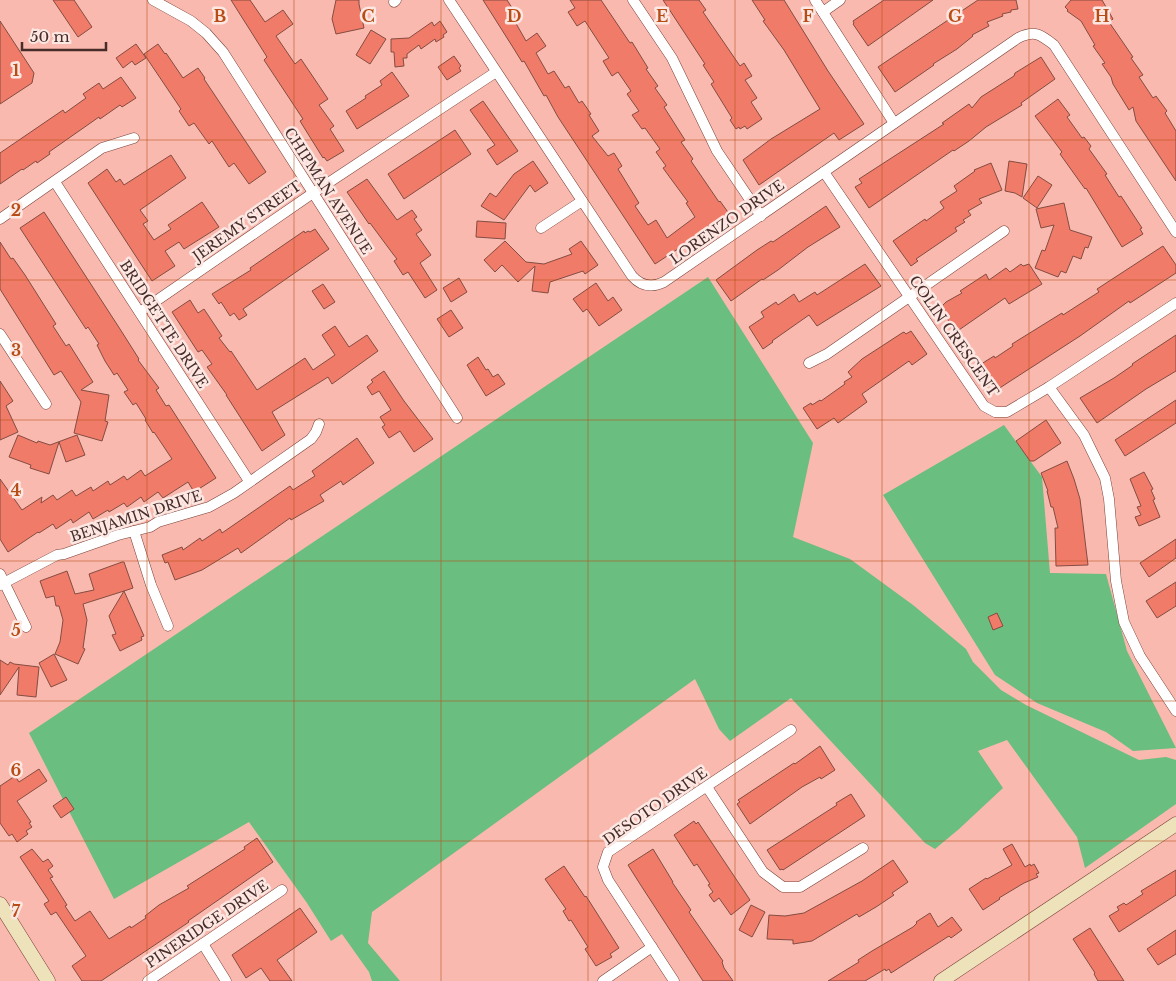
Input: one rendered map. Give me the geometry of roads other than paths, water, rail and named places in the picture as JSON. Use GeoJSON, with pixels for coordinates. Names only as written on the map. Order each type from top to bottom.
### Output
{"type":"FeatureCollection","features":[{"type":"Feature","properties":{"kind":"main road"},"geometry":{"type":"LineString","coordinates":[[941,981],[1176,824]]}},
{"type":"Feature","properties":{"kind":"main road"},"geometry":{"type":"LineString","coordinates":[[0,904],[48,981]]}},
{"type":"Feature","properties":{"kind":"street","name":"CHIPMAN AVENUE"},"geometry":{"type":"LineString","coordinates":[[153,0],[191,21],[206,33],[223,52],[457,418]]}},
{"type":"Feature","properties":{"kind":"street","name":"LORENZO DRIVE"},"geometry":{"type":"LineString","coordinates":[[449,0],[632,276],[640,283],[651,286],[664,282],[1018,38],[1027,34],[1041,35],[1054,45],[1176,232]]}},
{"type":"Feature","properties":{"kind":"street"},"geometry":{"type":"LineString","coordinates":[[633,0],[672,58],[717,151],[761,216]]}},
{"type":"Feature","properties":{"kind":"street"},"geometry":{"type":"LineString","coordinates":[[815,0],[894,123]]}},
{"type":"Feature","properties":{"kind":"street"},"geometry":{"type":"LineString","coordinates":[[823,12],[840,0]]}},
{"type":"Feature","properties":{"kind":"street","name":"JEREMY STREET"},"geometry":{"type":"LineString","coordinates":[[140,312],[313,193],[496,72]]}},
{"type":"Feature","properties":{"kind":"street"},"geometry":{"type":"LineString","coordinates":[[0,219],[102,148],[134,138]]}},
{"type":"Feature","properties":{"kind":"street","name":"COLIN CRESCENT"},"geometry":{"type":"LineString","coordinates":[[824,172],[984,406],[995,412],[1007,412],[1049,387],[1176,303]]}},
{"type":"Feature","properties":{"kind":"street","name":"BRIDGETTE DRIVE"},"geometry":{"type":"LineString","coordinates":[[55,182],[249,481]]}},
{"type":"Feature","properties":{"kind":"street"},"geometry":{"type":"LineString","coordinates":[[541,228],[582,201]]}},
{"type":"Feature","properties":{"kind":"street"},"geometry":{"type":"LineString","coordinates":[[809,363],[827,354],[1004,231]]}},
{"type":"Feature","properties":{"kind":"street"},"geometry":{"type":"LineString","coordinates":[[0,334],[46,404]]}},
{"type":"Feature","properties":{"kind":"street"},"geometry":{"type":"LineString","coordinates":[[1049,387],[1084,435],[1105,478],[1109,499],[1116,581],[1124,622],[1140,656],[1176,711]]}},
{"type":"Feature","properties":{"kind":"street","name":"BENJAMIN DRIVE"},"geometry":{"type":"LineString","coordinates":[[2,580],[57,555],[209,507],[311,439],[319,424]]}},
{"type":"Feature","properties":{"kind":"street"},"geometry":{"type":"LineString","coordinates":[[134,531],[151,585],[168,626]]}},
{"type":"Feature","properties":{"kind":"street"},"geometry":{"type":"LineString","coordinates":[[2,580],[26,627]]}},
{"type":"Feature","properties":{"kind":"street","name":"DESOTO DRIVE"},"geometry":{"type":"LineString","coordinates":[[674,981],[608,880],[603,867],[608,852],[791,730]]}},
{"type":"Feature","properties":{"kind":"street"},"geometry":{"type":"LineString","coordinates":[[706,786],[763,872],[783,887],[800,888],[863,848]]}},
{"type":"Feature","properties":{"kind":"street","name":"PINERIDGE DRIVE"},"geometry":{"type":"LineString","coordinates":[[148,981],[282,890]]}},
{"type":"Feature","properties":{"kind":"street"},"geometry":{"type":"LineString","coordinates":[[203,944],[226,981]]}},
{"type":"Feature","properties":{"kind":"street"},"geometry":{"type":"LineString","coordinates":[[603,981],[652,947]]}}]}
